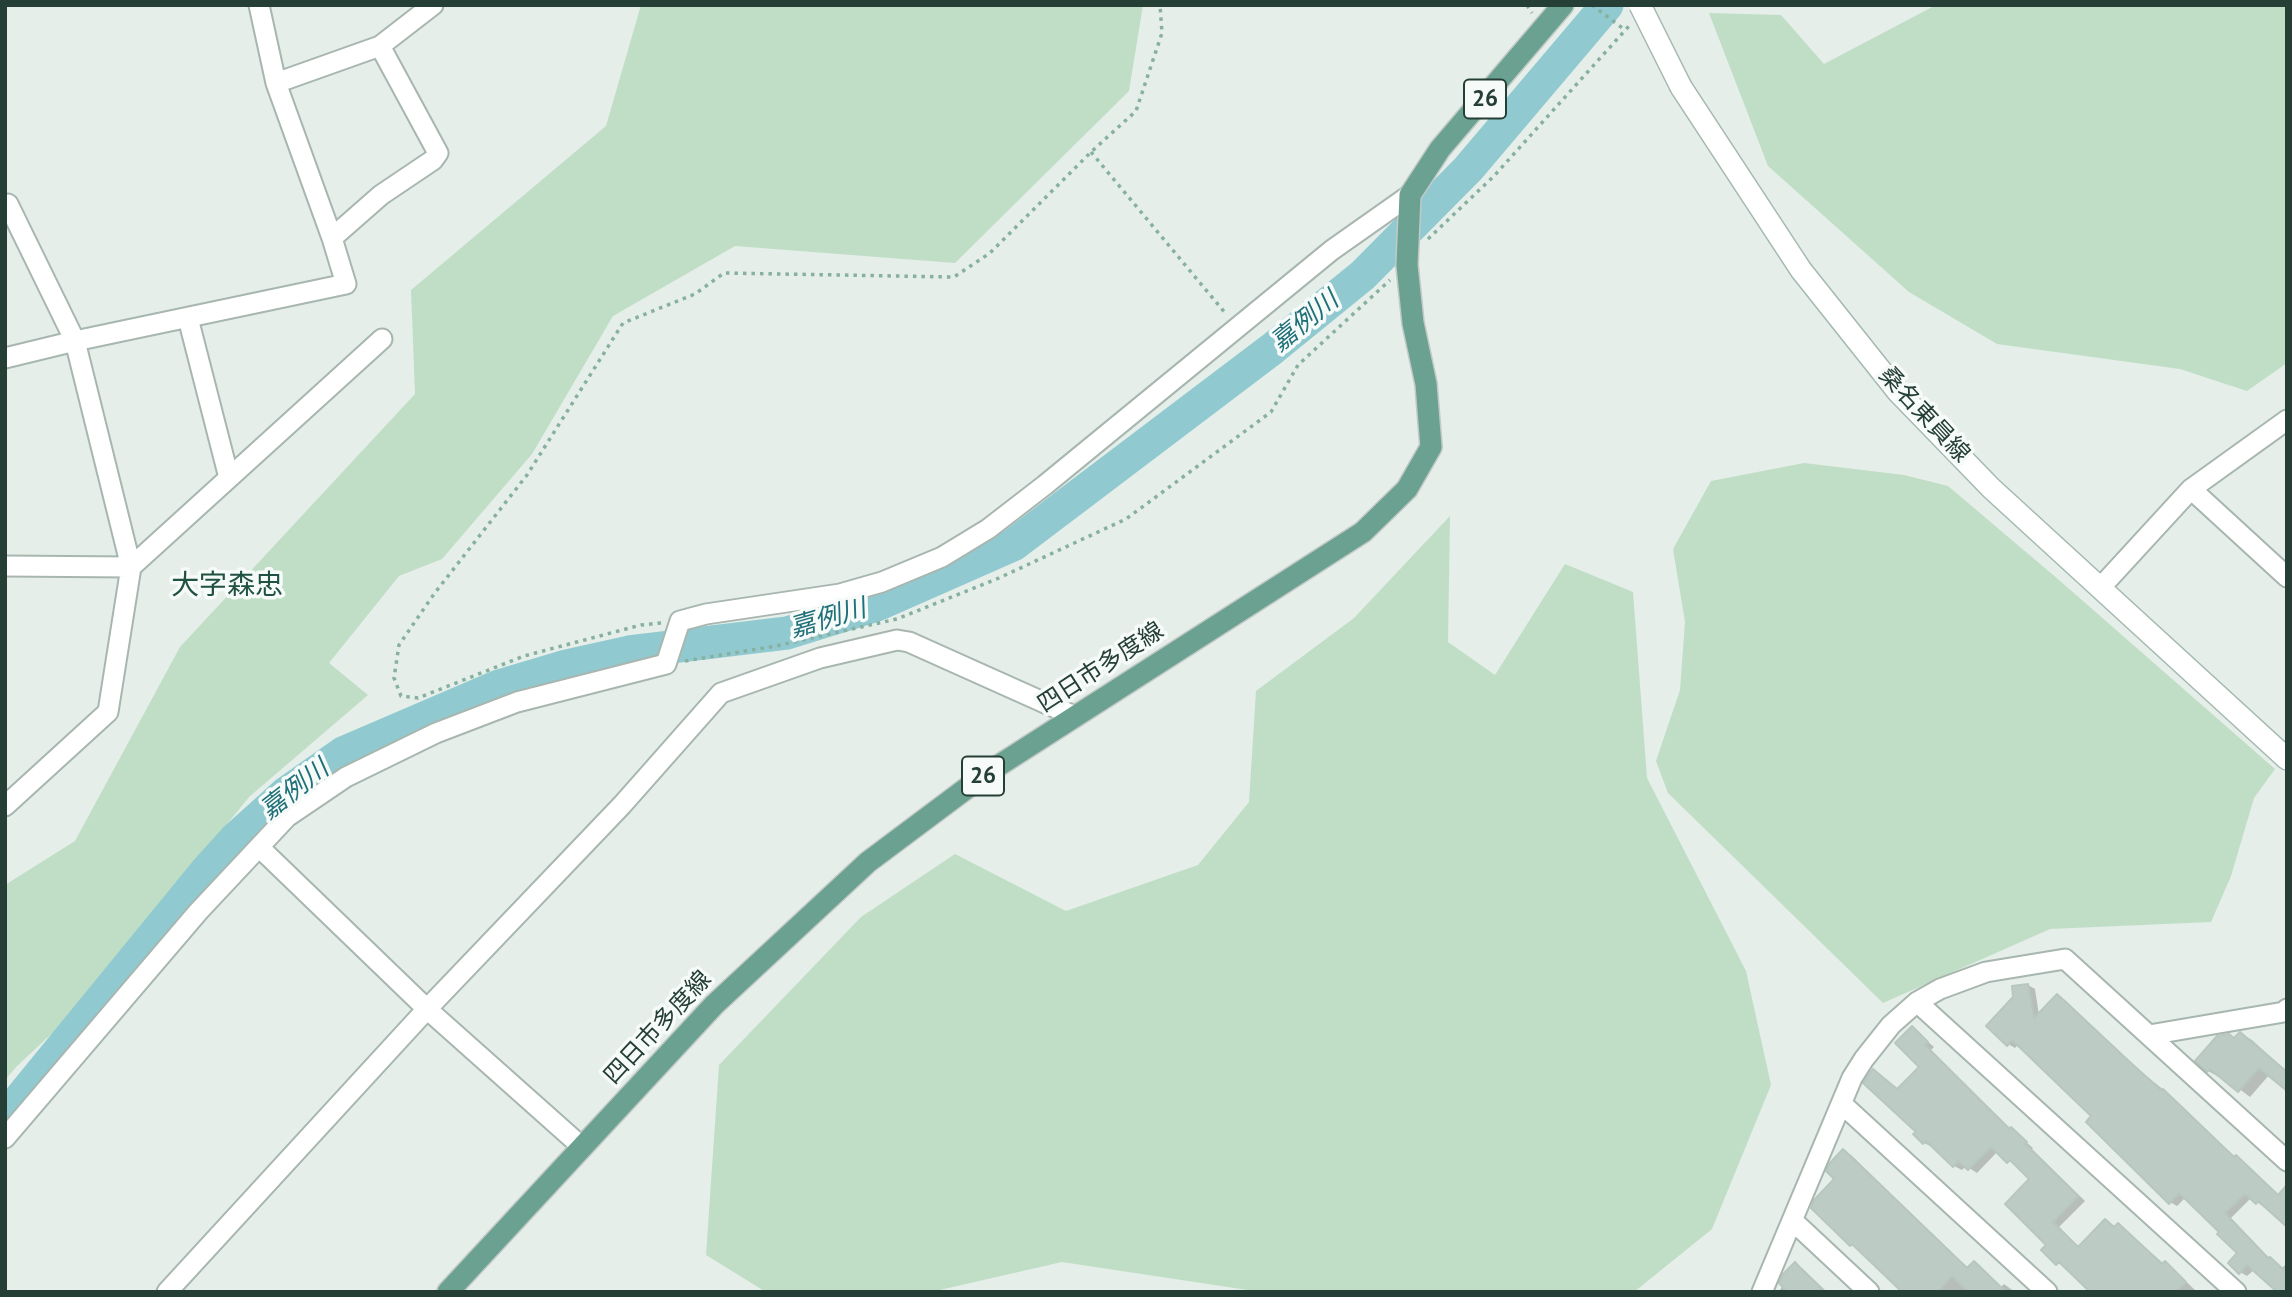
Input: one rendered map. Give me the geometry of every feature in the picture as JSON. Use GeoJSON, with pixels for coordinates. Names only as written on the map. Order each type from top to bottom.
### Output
{"type":"FeatureCollection","features":[{"type":"Feature","properties":{"kind":"main road","name":"26"},"geometry":{"type":"LineString","coordinates":[[1410,195],[1440,149],[1563,5]]}},
{"type":"Feature","properties":{"kind":"main road","name":"桑名東員線"},"geometry":{"type":"LineString","coordinates":[[1636,14],[1801,270],[1898,392],[1991,488],[2287,759]]}},
{"type":"Feature","properties":{"kind":"main road","name":"四日市多度線"},"geometry":{"type":"LineString","coordinates":[[448,1292],[714,1005],[867,862],[987,773],[1363,532],[1407,489],[1431,447],[1426,384],[1413,323],[1407,265],[1410,195]]}},
{"type":"Feature","properties":{"kind":"street"},"geometry":{"type":"LineString","coordinates":[[5,358],[346,284],[276,83],[259,5]]}},
{"type":"Feature","properties":{"kind":"street"},"geometry":{"type":"LineString","coordinates":[[276,83],[380,46],[433,5]]}},
{"type":"Feature","properties":{"kind":"street"},"geometry":{"type":"LineString","coordinates":[[332,238],[381,195],[438,153],[380,46]]}},
{"type":"Feature","properties":{"kind":"street"},"geometry":{"type":"LineString","coordinates":[[5,1138],[198,912],[286,817],[346,777],[436,733],[517,702],[666,664],[680,621],[706,614],[840,594],[882,582],[942,557],[988,529],[1332,250],[1410,195]]}},
{"type":"Feature","properties":{"kind":"street"},"geometry":{"type":"LineString","coordinates":[[5,205],[9,204],[75,341],[131,567],[108,712],[5,806]]}},
{"type":"Feature","properties":{"kind":"street"},"geometry":{"type":"LineString","coordinates":[[188,318],[229,478]]}},
{"type":"Feature","properties":{"kind":"street"},"geometry":{"type":"LineString","coordinates":[[5,566],[131,567],[382,339]]}},
{"type":"Feature","properties":{"kind":"street"},"geometry":{"type":"LineString","coordinates":[[2101,587],[2191,489],[2287,420]]}},
{"type":"Feature","properties":{"kind":"street"},"geometry":{"type":"LineString","coordinates":[[2191,489],[2287,577]]}},
{"type":"Feature","properties":{"kind":"street"},"geometry":{"type":"LineString","coordinates":[[167,1292],[427,1009],[622,805],[721,693],[820,658],[897,640],[909,642],[1074,716]]}},
{"type":"Feature","properties":{"kind":"street"},"geometry":{"type":"LineString","coordinates":[[259,847],[427,1009],[582,1147]]}},
{"type":"Feature","properties":{"kind":"street"},"geometry":{"type":"LineString","coordinates":[[1762,1292],[1852,1079],[1876,1043],[1891,1025],[1917,1003],[1940,989],[1986,972],[2064,959],[2287,1161]]}},
{"type":"Feature","properties":{"kind":"street"},"geometry":{"type":"LineString","coordinates":[[1917,1003],[2236,1292]]}},
{"type":"Feature","properties":{"kind":"street"},"geometry":{"type":"LineString","coordinates":[[2149,1035],[2286,1012]]}},
{"type":"Feature","properties":{"kind":"street"},"geometry":{"type":"LineString","coordinates":[[1842,1104],[2047,1292]]}},
{"type":"Feature","properties":{"kind":"street"},"geometry":{"type":"LineString","coordinates":[[1793,1221],[1869,1292]]}},
{"type":"Feature","properties":{"kind":"path"},"geometry":{"type":"LineString","coordinates":[[680,621],[641,625],[524,656],[418,698],[401,696],[394,678],[399,645],[434,594],[527,475],[623,323],[695,294],[724,273],[954,277],[990,253],[1136,111],[1162,33],[1160,5]]}},
{"type":"Feature","properties":{"kind":"path"},"geometry":{"type":"LineString","coordinates":[[1592,5],[1625,30]]}},
{"type":"Feature","properties":{"kind":"path"},"geometry":{"type":"LineString","coordinates":[[666,664],[776,646],[897,619],[999,578],[1126,519],[1271,412],[1298,365],[1407,265],[1428,238],[1502,168],[1625,30],[1636,14]]}},
{"type":"Feature","properties":{"kind":"path"},"geometry":{"type":"LineString","coordinates":[[1091,152],[1238,328]]}},
{"type":"Feature","properties":{"kind":"green space"},"geometry":{"type":"Polygon","coordinates":[[[641,5],[1143,5],[1129,91],[955,263],[735,246],[613,316],[532,454],[442,559],[399,576],[329,663],[368,695],[249,797],[76,1011],[5,1080],[5,885],[75,841],[180,647],[415,394],[411,290],[606,126],[641,5]]]}},
{"type":"Feature","properties":{"kind":"green space"},"geometry":{"type":"Polygon","coordinates":[[[1936,5],[2287,5],[2287,363],[2247,391],[2180,369],[1997,344],[1909,292],[1768,166],[1709,13],[1781,15],[1824,64],[1936,5]]]}},
{"type":"Feature","properties":{"kind":"green space"},"geometry":{"type":"Polygon","coordinates":[[[1804,463],[1904,475],[1948,486],[2275,769],[2254,798],[2231,876],[2211,922],[2050,929],[1883,1003],[1668,793],[1656,761],[1680,690],[1685,622],[1673,549],[1711,481],[1804,463]]]}},
{"type":"Feature","properties":{"kind":"green space"},"geometry":{"type":"Polygon","coordinates":[[[1450,516],[1448,642],[1495,675],[1565,564],[1633,592],[1647,778],[1746,971],[1771,1085],[1712,1229],[1634,1292],[1261,1292],[1062,1262],[931,1292],[766,1292],[706,1255],[719,1065],[861,917],[955,854],[1066,911],[1198,865],[1249,802],[1256,691],[1354,618],[1450,516]]]}},
{"type":"Feature","properties":{"kind":"building"},"geometry":{"type":"Polygon","coordinates":[[[2028,984],[2034,1018],[2057,994],[2278,1195],[2287,1185],[2287,1227],[2258,1201],[2256,1204],[2245,1194],[2225,1213],[2268,1258],[2287,1273],[2287,1292],[2277,1292],[2247,1265],[2239,1274],[2228,1263],[2237,1253],[2217,1234],[2219,1232],[2179,1193],[2169,1204],[2086,1122],[2091,1116],[2012,1040],[2007,1046],[1986,1026],[2013,997],[2012,986],[2028,984]]]}},
{"type":"Feature","properties":{"kind":"building"},"geometry":{"type":"Polygon","coordinates":[[[1912,1026],[1928,1042],[1925,1045],[2009,1129],[2011,1127],[2027,1142],[2025,1144],[2078,1196],[2053,1222],[2078,1247],[2105,1219],[2114,1227],[2118,1223],[2162,1264],[2165,1261],[2186,1282],[2176,1292],[2090,1292],[2059,1262],[2056,1265],[2041,1250],[2046,1245],[2005,1204],[2029,1179],[2010,1160],[2007,1163],[1991,1147],[1968,1170],[1958,1161],[1953,1167],[1926,1141],[1923,1144],[1913,1134],[1916,1132],[1863,1083],[1873,1069],[1897,1089],[1919,1067],[1895,1043],[1912,1026]]]}},
{"type":"Feature","properties":{"kind":"building"},"geometry":{"type":"Polygon","coordinates":[[[2240,1032],[2287,1072],[2287,1091],[2259,1068],[2238,1092],[2210,1069],[2207,1072],[2195,1061],[2217,1036],[2229,1034],[2234,1038],[2240,1032]]]}},
{"type":"Feature","properties":{"kind":"building"},"geometry":{"type":"Polygon","coordinates":[[[1843,1149],[1967,1268],[1974,1261],[2006,1292],[1968,1292],[1952,1276],[1938,1292],[1902,1292],[1811,1208],[1814,1200],[1834,1179],[1826,1171],[1843,1149]]]}},
{"type":"Feature","properties":{"kind":"building"},"geometry":{"type":"Polygon","coordinates":[[[1795,1262],[1825,1292],[1787,1292],[1779,1283],[1783,1274],[1795,1262]]]}},
{"type":"Feature","properties":{"kind":"waterway","name":"嘉例川"},"geometry":{"type":"LineString","coordinates":[[5,1117],[235,839],[286,793],[343,753],[499,686],[566,666],[629,652],[787,633],[877,605],[1013,545],[1272,349],[1363,275],[1468,169],[1607,5]]}},
{"type":"Feature","properties":{"kind":"district","name":"大字森忠"},"geometry":{"type":"Point","coordinates":[227,586]}}]}
